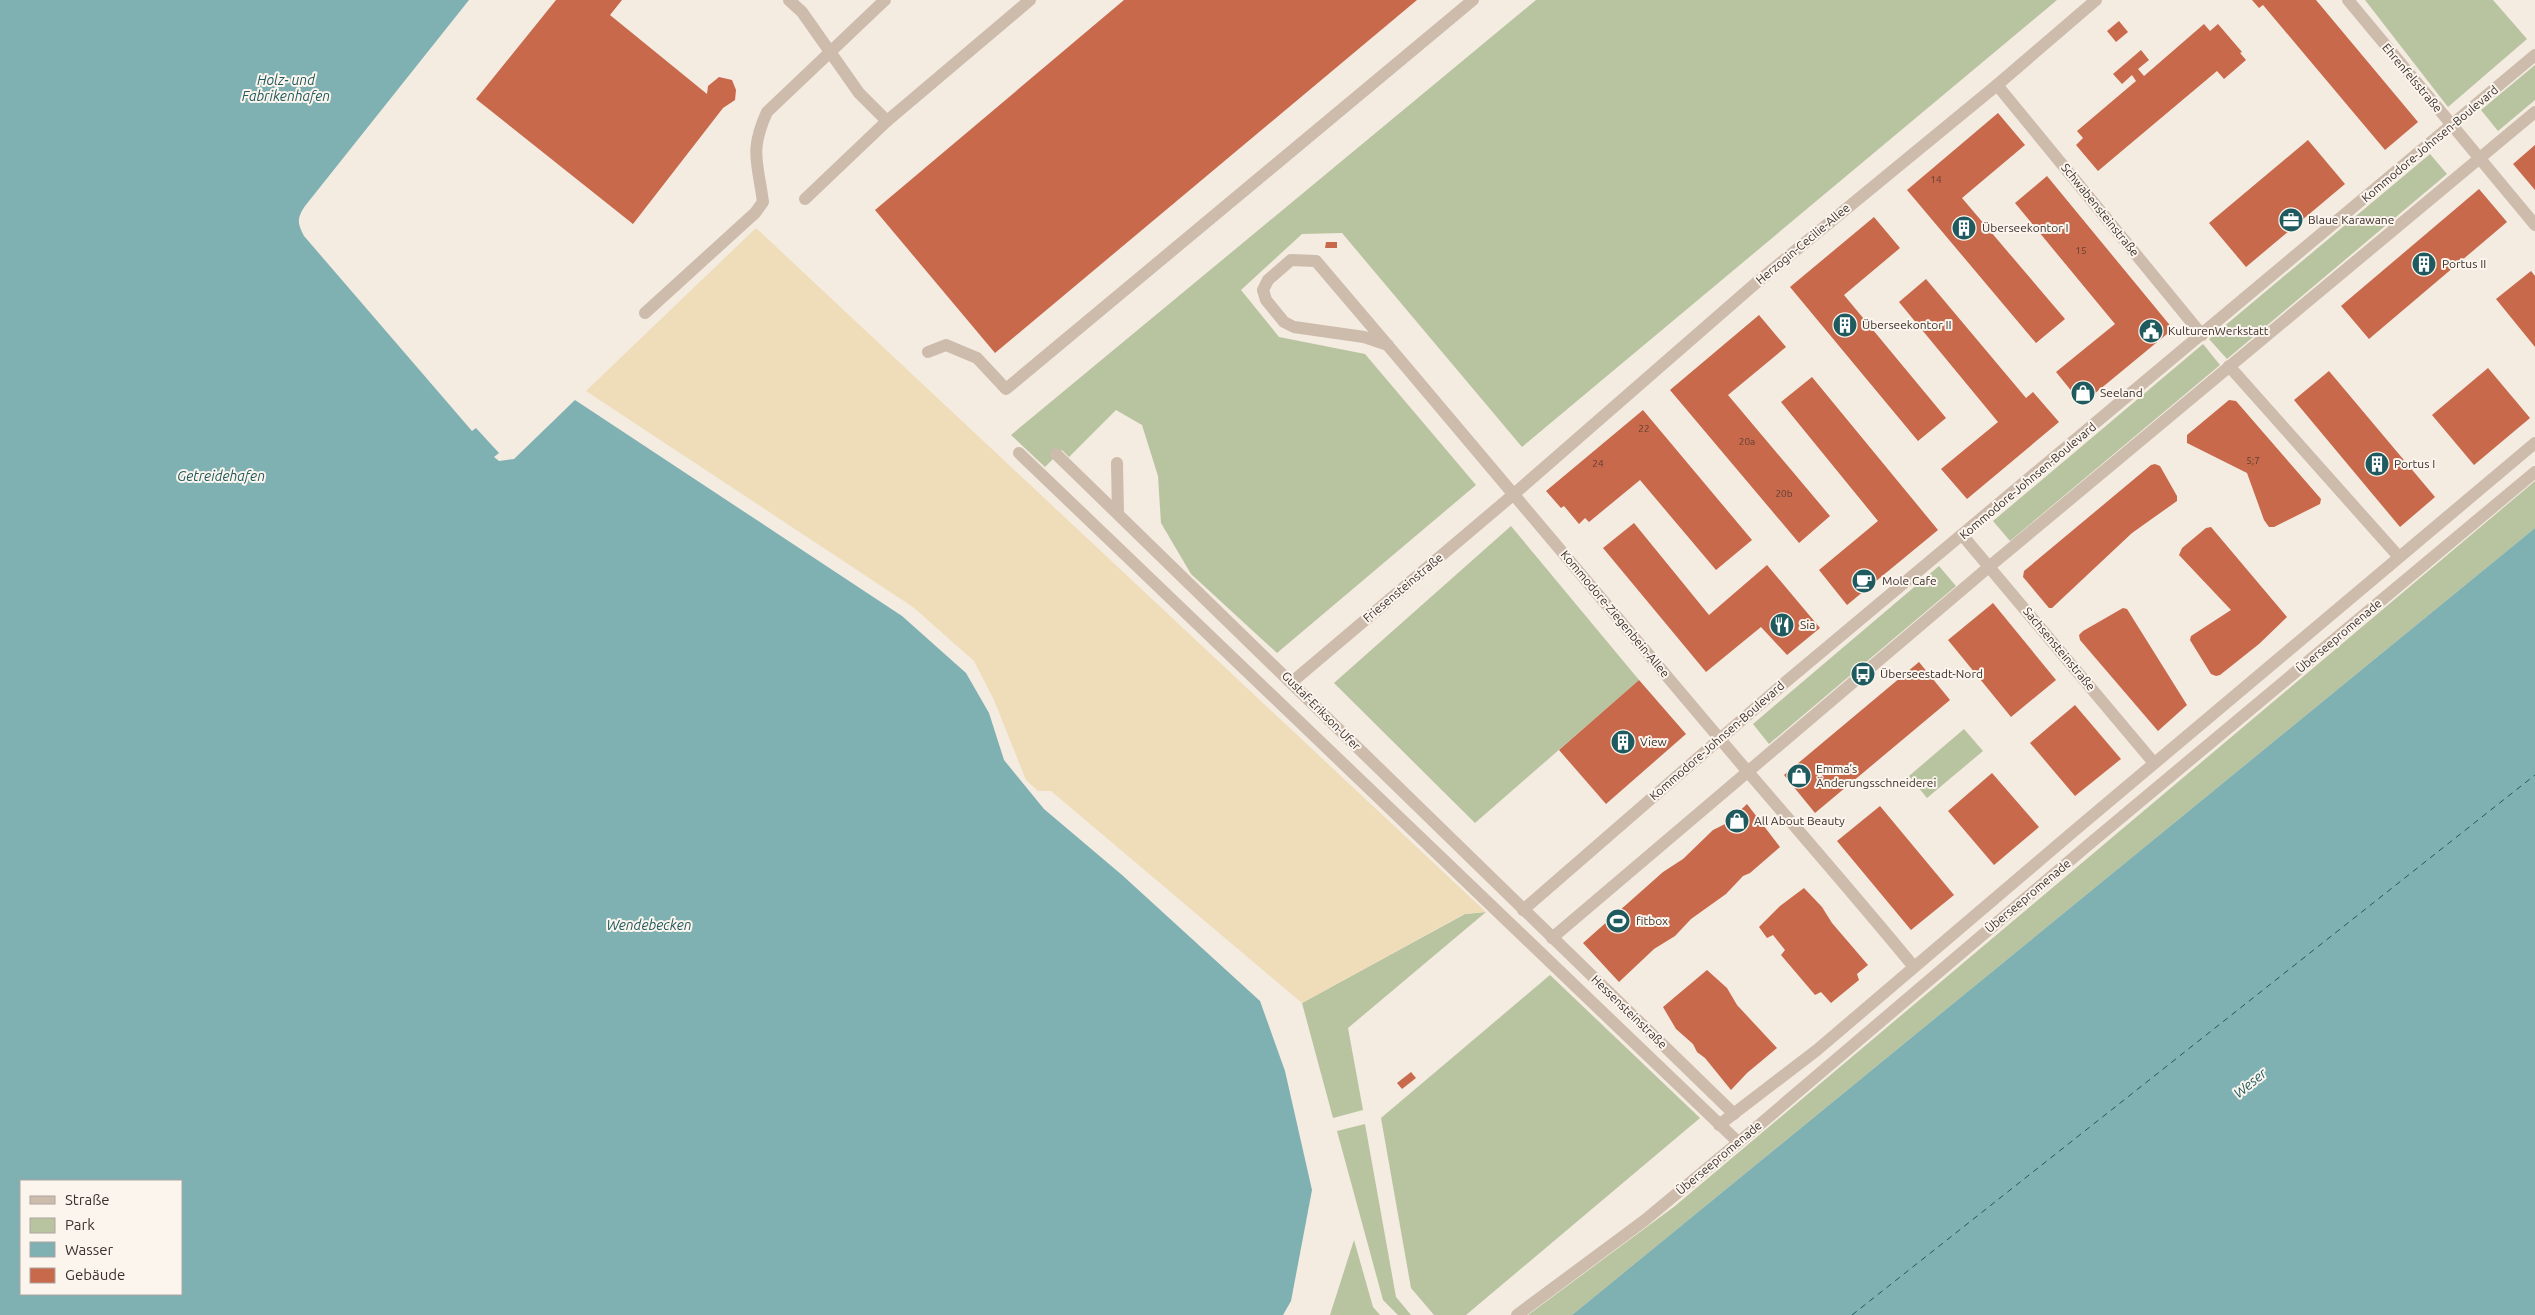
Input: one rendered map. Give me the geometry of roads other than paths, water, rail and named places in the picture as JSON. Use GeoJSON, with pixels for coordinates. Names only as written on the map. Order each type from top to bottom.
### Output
{"type":"FeatureCollection","features":[{"type":"Feature","properties":{"kind":"street"},"geometry":{"type":"LineString","coordinates":[[788,0],[802,12],[859,93],[887,121]]}},
{"type":"Feature","properties":{"kind":"street"},"geometry":{"type":"LineString","coordinates":[[645,313],[755,213],[764,202],[755,154],[757,133],[767,112],[830,50],[885,0]]}},
{"type":"Feature","properties":{"kind":"street"},"geometry":{"type":"LineString","coordinates":[[806,199],[887,121],[1030,0]]}},
{"type":"Feature","properties":{"kind":"street"},"geometry":{"type":"LineString","coordinates":[[928,352],[946,345],[977,358],[1006,389],[1473,0]]}},
{"type":"Feature","properties":{"kind":"street","name":"Herzogin-Cecilie-Allee"},"geometry":{"type":"LineString","coordinates":[[1514,494],[1756,283],[1997,85],[2096,0]]}},
{"type":"Feature","properties":{"kind":"street","name":"Ehrenfelsstraße"},"geometry":{"type":"LineString","coordinates":[[2348,0],[2535,225]]}},
{"type":"Feature","properties":{"kind":"street","name":"Kommodore-Johnsen-Boulevard"},"geometry":{"type":"LineString","coordinates":[[1524,910],[1719,739],[2535,55]]}},
{"type":"Feature","properties":{"kind":"street","name":"Schwabensteinstraße"},"geometry":{"type":"LineString","coordinates":[[1997,85],[2202,335]]}},
{"type":"Feature","properties":{"kind":"street"},"geometry":{"type":"LineString","coordinates":[[1552,938],[1990,566],[2535,112]]}},
{"type":"Feature","properties":{"kind":"street","name":"Kommodore-Ziegenbein-Allee"},"geometry":{"type":"LineString","coordinates":[[1388,345],[1364,337],[1294,328],[1276,314],[1264,295],[1263,290],[1268,280],[1291,260],[1316,261],[1388,345],[1514,494],[1719,739],[1914,966]]}},
{"type":"Feature","properties":{"kind":"street"},"geometry":{"type":"LineString","coordinates":[[2229,366],[2399,557]]}},
{"type":"Feature","properties":{"kind":"street","name":"Überseepromenade"},"geometry":{"type":"LineString","coordinates":[[1719,1125],[1817,1050],[2154,763],[2535,443]]}},
{"type":"Feature","properties":{"kind":"street"},"geometry":{"type":"LineString","coordinates":[[1019,453],[1738,1142]]}},
{"type":"Feature","properties":{"kind":"street","name":"Gustaf-Erikson-Ufer"},"geometry":{"type":"LineString","coordinates":[[1056,454],[1524,910]]}},
{"type":"Feature","properties":{"kind":"street"},"geometry":{"type":"LineString","coordinates":[[1117,463],[1118,514]]}},
{"type":"Feature","properties":{"kind":"street","name":"Überseepromenade"},"geometry":{"type":"LineString","coordinates":[[1516,1315],[1645,1220],[2086,846],[2535,472]]}},
{"type":"Feature","properties":{"kind":"street","name":"Friesensteinstraße"},"geometry":{"type":"LineString","coordinates":[[1292,682],[1514,494]]}},
{"type":"Feature","properties":{"kind":"street","name":"Sachsensteinstraße"},"geometry":{"type":"LineString","coordinates":[[1963,536],[2154,763]]}},
{"type":"Feature","properties":{"kind":"street","name":"Hessensteinstraße"},"geometry":{"type":"LineString","coordinates":[[1524,910],[1734,1114]]}},
{"type":"Feature","properties":{"kind":"water","name":"Wendebecken"},"geometry":{"type":"Polygon","coordinates":[[[0,0],[469,0],[305,206],[300,214],[299,221],[304,236],[472,431],[476,428],[499,453],[494,457],[499,461],[514,459],[575,400],[902,616],[966,673],[989,713],[1004,760],[1044,809],[1122,875],[1260,1001],[1285,1071],[1312,1190],[1291,1301],[1283,1315],[0,1315],[0,0]]]}},
{"type":"Feature","properties":{"kind":"water","name":"Weser"},"geometry":{"type":"Polygon","coordinates":[[[2535,528],[2535,1315],[1572,1315],[2535,528]]]}},
{"type":"Feature","properties":{"kind":"place","name":"Blaue Karawane"},"geometry":{"type":"Point","coordinates":[2291,220]}},
{"type":"Feature","properties":{"kind":"place","name":"Überseekontor I"},"geometry":{"type":"Point","coordinates":[1964,228]}},
{"type":"Feature","properties":{"kind":"place","name":"Portus II"},"geometry":{"type":"Point","coordinates":[2424,264]}},
{"type":"Feature","properties":{"kind":"place","name":"Überseekontor II"},"geometry":{"type":"Point","coordinates":[1845,325]}},
{"type":"Feature","properties":{"kind":"place","name":"KulturenWerkstatt"},"geometry":{"type":"Point","coordinates":[2151,331]}},
{"type":"Feature","properties":{"kind":"place","name":"Seeland"},"geometry":{"type":"Point","coordinates":[2083,393]}},
{"type":"Feature","properties":{"kind":"place","name":"Portus I"},"geometry":{"type":"Point","coordinates":[2377,464]}},
{"type":"Feature","properties":{"kind":"place","name":"Mole Cafe"},"geometry":{"type":"Point","coordinates":[1864,581]}},
{"type":"Feature","properties":{"kind":"place","name":"Sia"},"geometry":{"type":"Point","coordinates":[1782,625]}},
{"type":"Feature","properties":{"kind":"place","name":"Überseestadt-Nord"},"geometry":{"type":"Point","coordinates":[1863,674]}},
{"type":"Feature","properties":{"kind":"place","name":"View"},"geometry":{"type":"Point","coordinates":[1623,742]}},
{"type":"Feature","properties":{"kind":"place","name":"Emma’s Änderungsschneiderei"},"geometry":{"type":"Point","coordinates":[1799,776]}},
{"type":"Feature","properties":{"kind":"place","name":"All About Beauty"},"geometry":{"type":"Point","coordinates":[1737,821]}},
{"type":"Feature","properties":{"kind":"place","name":"fitbox"},"geometry":{"type":"Point","coordinates":[1618,921]}},
{"type":"Feature","properties":{"kind":"water label","name":"Holz- und Fabrikenhafen"},"geometry":{"type":"Point","coordinates":[286,88]}},
{"type":"Feature","properties":{"kind":"water label","name":"Getreidehafen"},"geometry":{"type":"Point","coordinates":[221,476]}}]}
